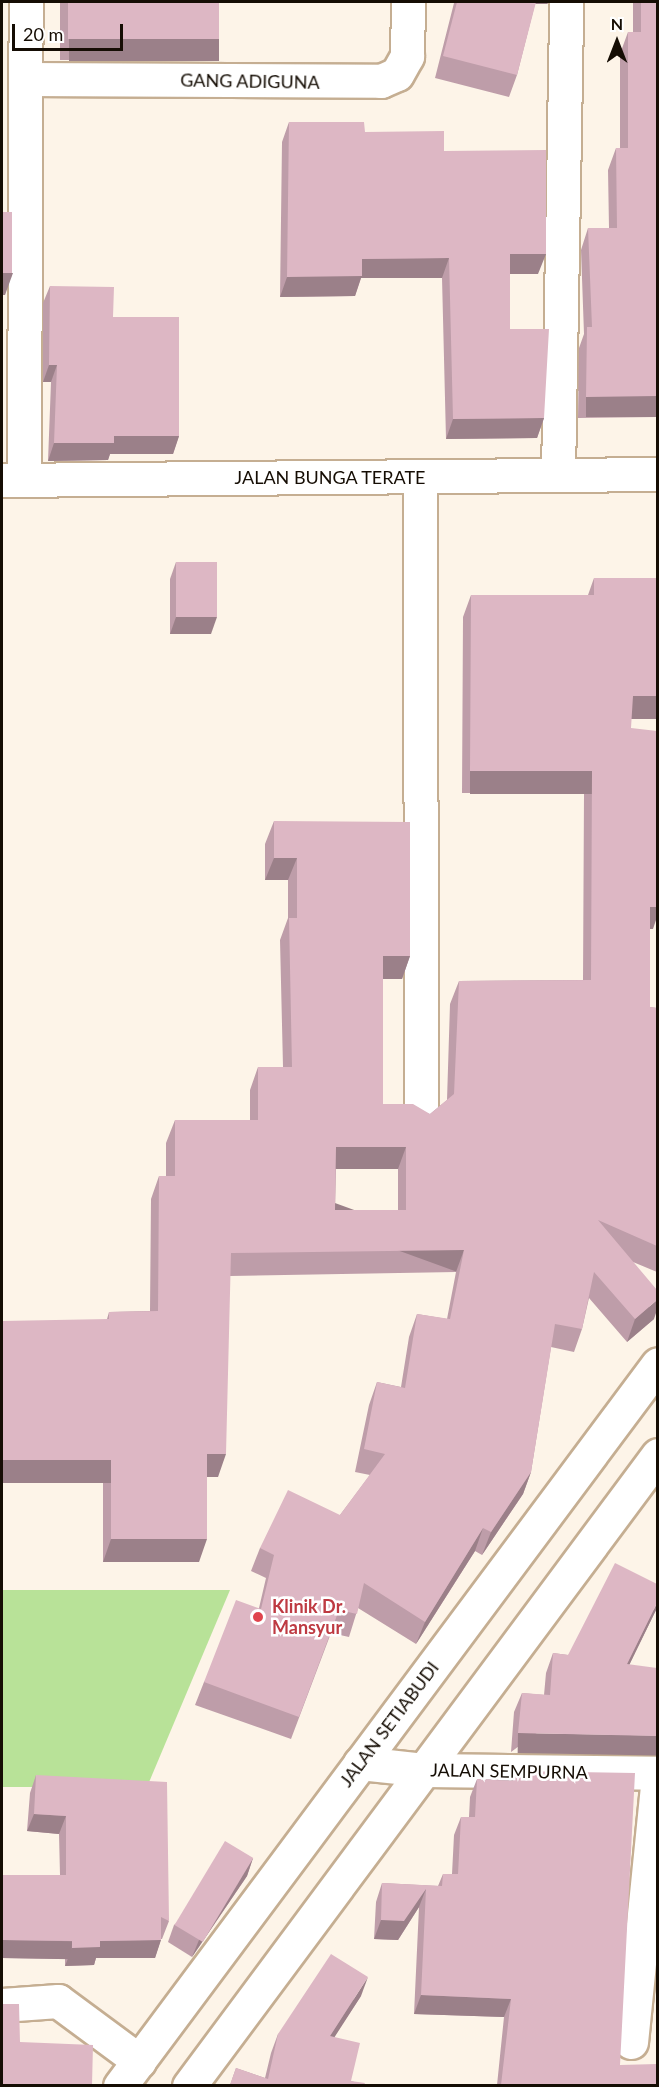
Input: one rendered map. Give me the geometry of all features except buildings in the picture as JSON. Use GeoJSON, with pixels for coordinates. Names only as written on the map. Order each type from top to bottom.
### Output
{"type":"FeatureCollection","features":[{"type":"Feature","properties":{"kind":"street"},"geometry":{"type":"LineString","coordinates":[[13,480],[26,79],[26,2]]}},
{"type":"Feature","properties":{"kind":"street","name":"GANG ADIGUNA"},"geometry":{"type":"LineString","coordinates":[[26,79],[381,81],[397,74],[406,56],[408,2]]}},
{"type":"Feature","properties":{"kind":"street"},"geometry":{"type":"LineString","coordinates":[[558,475],[566,2]]}},
{"type":"Feature","properties":{"kind":"street","name":"JALAN BUNGA TERATE"},"geometry":{"type":"LineString","coordinates":[[13,480],[657,474]]}},
{"type":"Feature","properties":{"kind":"street"},"geometry":{"type":"LineString","coordinates":[[420,476],[421,1118]]}},
{"type":"Feature","properties":{"kind":"street","name":"JALAN SETIABUDI"},"geometry":{"type":"LineString","coordinates":[[129,2073],[657,1364]]}},
{"type":"Feature","properties":{"kind":"street"},"geometry":{"type":"LineString","coordinates":[[189,2085],[657,1455]]}},
{"type":"Feature","properties":{"kind":"street","name":"JALAN SEMPURNA"},"geometry":{"type":"LineString","coordinates":[[360,1763],[424,1770],[657,1775]]}},
{"type":"Feature","properties":{"kind":"street"},"geometry":{"type":"LineString","coordinates":[[631,2042],[657,1775]]}},
{"type":"Feature","properties":{"kind":"street"},"geometry":{"type":"LineString","coordinates":[[2,2005],[58,2001],[129,2073]]}},
{"type":"Feature","properties":{"kind":"green space"},"geometry":{"type":"Polygon","coordinates":[[[2,1590],[230,1590],[147,1787],[2,1787],[2,1590]]]}},
{"type":"Feature","properties":{"kind":"place","name":"Klinik Dr. Mansyur"},"geometry":{"type":"Point","coordinates":[258,1617]}}]}
